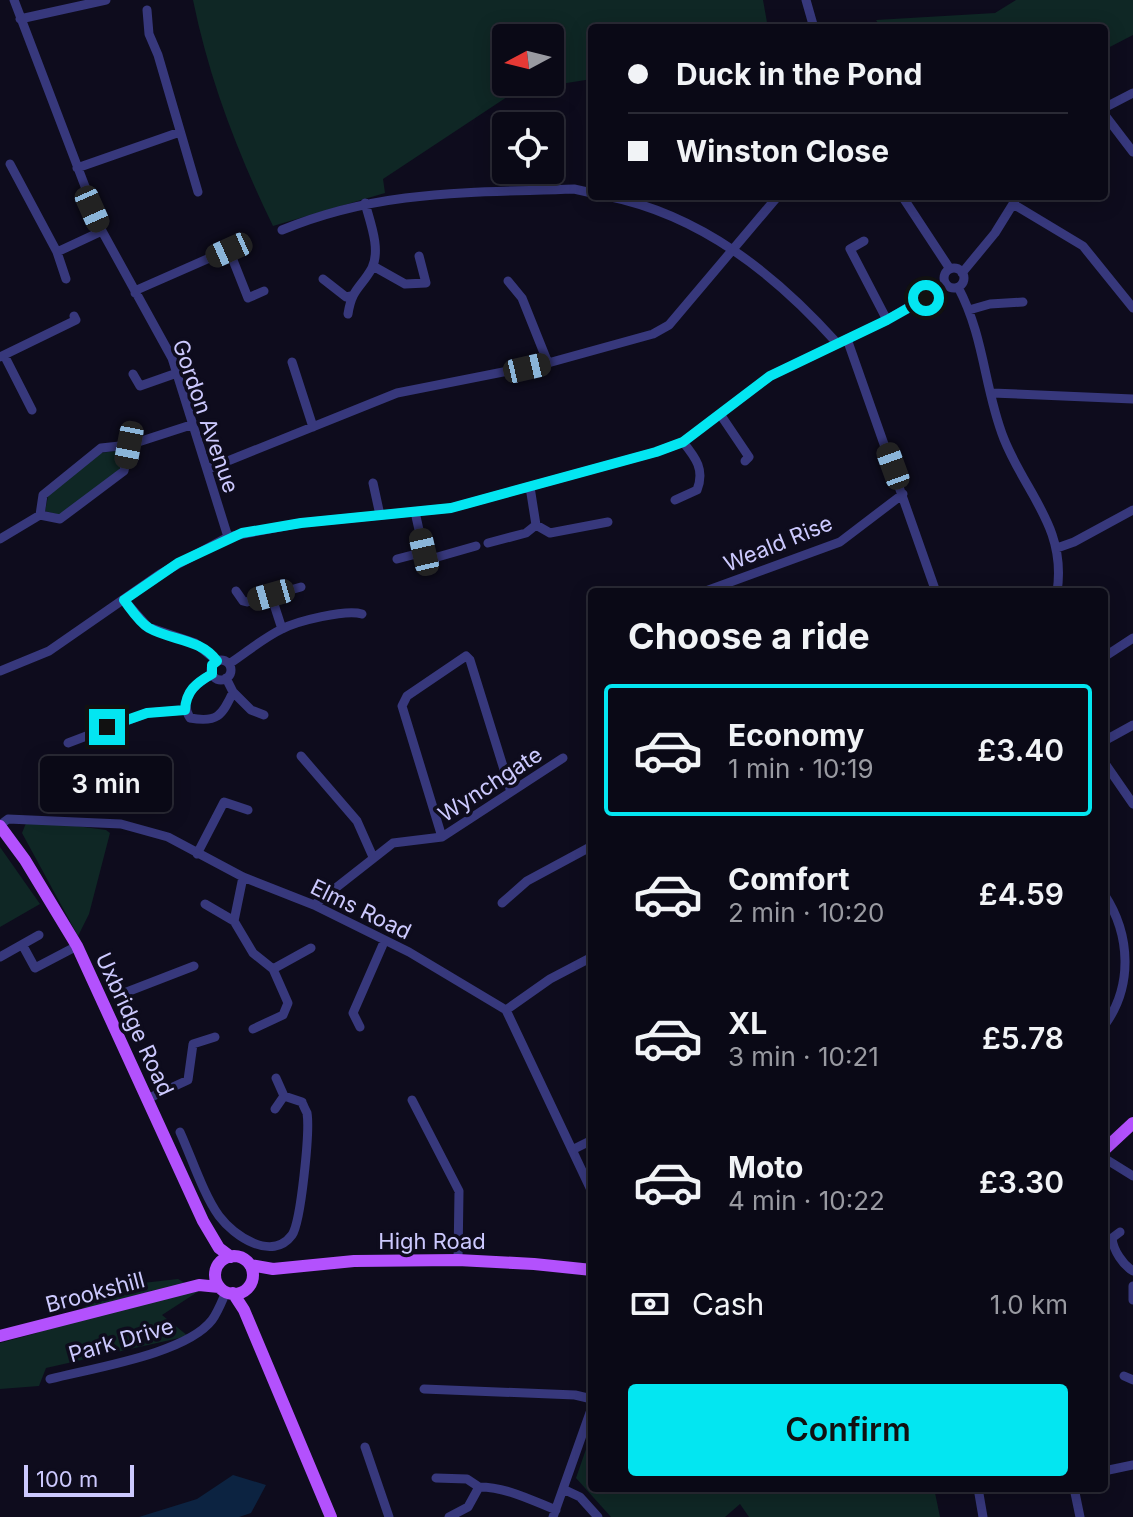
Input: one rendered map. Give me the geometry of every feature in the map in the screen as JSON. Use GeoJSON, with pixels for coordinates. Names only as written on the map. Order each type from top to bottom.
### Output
{"type":"FeatureCollection","features":[{"type":"Feature","properties":{"kind":"main road","name":"Uxbridge Road"},"geometry":{"type":"LineString","coordinates":[[0,825],[77,946],[219,1248],[331,1517]]}},
{"type":"Feature","properties":{"kind":"main road"},"geometry":{"type":"LineString","coordinates":[[1108,1146],[1133,1123]]}},
{"type":"Feature","properties":{"kind":"main road","name":"High Road"},"geometry":{"type":"LineString","coordinates":[[230,1279],[240,1257],[250,1265],[274,1269]]}},
{"type":"Feature","properties":{"kind":"main road","name":"High Road"},"geometry":{"type":"LineString","coordinates":[[230,1279],[274,1269],[354,1261],[458,1260],[588,1270]]}},
{"type":"Feature","properties":{"kind":"main road"},"geometry":{"type":"LineString","coordinates":[[230,1279],[250,1265]]}},
{"type":"Feature","properties":{"kind":"main road","name":"Brookshill"},"geometry":{"type":"LineString","coordinates":[[0,1336],[230,1279]]}},
{"type":"Feature","properties":{"kind":"street","name":"Gordon Avenue"},"geometry":{"type":"LineString","coordinates":[[14,0],[102,231],[172,358],[228,537]]}},
{"type":"Feature","properties":{"kind":"street"},"geometry":{"type":"LineString","coordinates":[[20,19],[106,0]]}},
{"type":"Feature","properties":{"kind":"street"},"geometry":{"type":"LineString","coordinates":[[806,0],[813,24]]}},
{"type":"Feature","properties":{"kind":"street"},"geometry":{"type":"LineString","coordinates":[[147,10],[149,34],[198,192]]}},
{"type":"Feature","properties":{"kind":"street"},"geometry":{"type":"LineString","coordinates":[[1108,109],[1133,93]]}},
{"type":"Feature","properties":{"kind":"street"},"geometry":{"type":"LineString","coordinates":[[1108,117],[1133,152]]}},
{"type":"Feature","properties":{"kind":"street"},"geometry":{"type":"LineString","coordinates":[[77,168],[180,132]]}},
{"type":"Feature","properties":{"kind":"street"},"geometry":{"type":"LineString","coordinates":[[10,164],[57,252],[66,279]]}},
{"type":"Feature","properties":{"kind":"street"},"geometry":{"type":"LineString","coordinates":[[282,230],[365,203],[416,195],[574,189],[588,192]]}},
{"type":"Feature","properties":{"kind":"street"},"geometry":{"type":"LineString","coordinates":[[626,200],[659,211],[734,249],[773,278],[837,343]]}},
{"type":"Feature","properties":{"kind":"street"},"geometry":{"type":"LineString","coordinates":[[208,469],[397,393],[548,363],[653,334],[669,325],[775,200]]}},
{"type":"Feature","properties":{"kind":"street"},"geometry":{"type":"LineString","coordinates":[[905,200],[950,269]]}},
{"type":"Feature","properties":{"kind":"street"},"geometry":{"type":"LineString","coordinates":[[962,273],[995,233],[1015,200],[1083,246],[1133,308]]}},
{"type":"Feature","properties":{"kind":"street"},"geometry":{"type":"LineString","coordinates":[[348,314],[351,296],[373,266],[376,251],[365,203]]}},
{"type":"Feature","properties":{"kind":"street"},"geometry":{"type":"LineString","coordinates":[[57,252],[102,231]]}},
{"type":"Feature","properties":{"kind":"street"},"geometry":{"type":"LineString","coordinates":[[864,241],[850,249],[887,320]]}},
{"type":"Feature","properties":{"kind":"street"},"geometry":{"type":"LineString","coordinates":[[135,293],[246,242]]}},
{"type":"Feature","properties":{"kind":"street"},"geometry":{"type":"LineString","coordinates":[[229,250],[248,298],[264,291]]}},
{"type":"Feature","properties":{"kind":"street"},"geometry":{"type":"LineString","coordinates":[[373,266],[405,284],[426,283],[419,256]]}},
{"type":"Feature","properties":{"kind":"street"},"geometry":{"type":"LineString","coordinates":[[950,269],[962,273],[963,281],[958,287]]}},
{"type":"Feature","properties":{"kind":"street"},"geometry":{"type":"LineString","coordinates":[[946,284],[945,276],[950,269]]}},
{"type":"Feature","properties":{"kind":"street"},"geometry":{"type":"LineString","coordinates":[[323,279],[346,297],[351,296]]}},
{"type":"Feature","properties":{"kind":"street"},"geometry":{"type":"LineString","coordinates":[[508,281],[522,298],[548,363]]}},
{"type":"Feature","properties":{"kind":"street"},"geometry":{"type":"LineString","coordinates":[[0,671],[49,651],[178,563],[228,537],[273,527],[451,508],[683,442],[770,376],[887,320],[946,284]]}},
{"type":"Feature","properties":{"kind":"street"},"geometry":{"type":"LineString","coordinates":[[946,284],[958,287]]}},
{"type":"Feature","properties":{"kind":"street"},"geometry":{"type":"LineString","coordinates":[[958,287],[982,348],[1004,440],[1048,521],[1057,548],[1058,588]]}},
{"type":"Feature","properties":{"kind":"street"},"geometry":{"type":"LineString","coordinates":[[969,310],[990,304],[1023,302]]}},
{"type":"Feature","properties":{"kind":"street"},"geometry":{"type":"LineString","coordinates":[[32,410],[2,356],[76,320],[74,316]]}},
{"type":"Feature","properties":{"kind":"street"},"geometry":{"type":"LineString","coordinates":[[847,339],[935,588]]}},
{"type":"Feature","properties":{"kind":"street"},"geometry":{"type":"LineString","coordinates":[[292,362],[313,427]]}},
{"type":"Feature","properties":{"kind":"street"},"geometry":{"type":"LineString","coordinates":[[133,374],[140,386],[177,373]]}},
{"type":"Feature","properties":{"kind":"street"},"geometry":{"type":"LineString","coordinates":[[992,393],[1133,399]]}},
{"type":"Feature","properties":{"kind":"street"},"geometry":{"type":"LineString","coordinates":[[720,414],[749,457],[745,461]]}},
{"type":"Feature","properties":{"kind":"street"},"geometry":{"type":"LineString","coordinates":[[40,515],[43,495],[101,448],[129,445],[194,424]]}},
{"type":"Feature","properties":{"kind":"street"},"geometry":{"type":"LineString","coordinates":[[675,500],[697,490],[702,478],[699,465],[683,442]]}},
{"type":"Feature","properties":{"kind":"street"},"geometry":{"type":"LineString","coordinates":[[0,539],[40,515],[60,519],[124,471],[129,445]]}},
{"type":"Feature","properties":{"kind":"street"},"geometry":{"type":"LineString","coordinates":[[373,483],[380,515]]}},
{"type":"Feature","properties":{"kind":"street"},"geometry":{"type":"LineString","coordinates":[[530,487],[536,525]]}},
{"type":"Feature","properties":{"kind":"street","name":"Weald Rise"},"geometry":{"type":"LineString","coordinates":[[714,588],[840,542],[903,494]]}},
{"type":"Feature","properties":{"kind":"street"},"geometry":{"type":"LineString","coordinates":[[1057,548],[1133,510]]}},
{"type":"Feature","properties":{"kind":"street"},"geometry":{"type":"LineString","coordinates":[[415,512],[424,552]]}},
{"type":"Feature","properties":{"kind":"street"},"geometry":{"type":"LineString","coordinates":[[536,525],[550,533],[608,522]]}},
{"type":"Feature","properties":{"kind":"street"},"geometry":{"type":"LineString","coordinates":[[488,543],[526,533],[536,525]]}},
{"type":"Feature","properties":{"kind":"street"},"geometry":{"type":"LineString","coordinates":[[397,559],[424,552],[434,558],[476,546]]}},
{"type":"Feature","properties":{"kind":"street"},"geometry":{"type":"LineString","coordinates":[[236,591],[247,602],[301,587]]}},
{"type":"Feature","properties":{"kind":"street"},"geometry":{"type":"LineString","coordinates":[[271,595],[282,629]]}},
{"type":"Feature","properties":{"kind":"street"},"geometry":{"type":"LineString","coordinates":[[124,600],[148,627],[195,643],[217,661]]}},
{"type":"Feature","properties":{"kind":"street"},"geometry":{"type":"LineString","coordinates":[[229,664],[282,629],[328,616],[354,612],[362,614]]}},
{"type":"Feature","properties":{"kind":"street"},"geometry":{"type":"LineString","coordinates":[[1108,654],[1133,638]]}},
{"type":"Feature","properties":{"kind":"street"},"geometry":{"type":"LineString","coordinates":[[442,837],[402,706],[407,696],[466,656],[470,660],[511,792]]}},
{"type":"Feature","properties":{"kind":"street"},"geometry":{"type":"LineString","coordinates":[[217,661],[229,664],[230,674],[226,678],[217,679],[212,674],[212,665],[217,661]]}},
{"type":"Feature","properties":{"kind":"street"},"geometry":{"type":"LineString","coordinates":[[212,674],[193,686],[186,699],[185,710],[190,718],[207,722],[217,718],[233,692]]}},
{"type":"Feature","properties":{"kind":"street"},"geometry":{"type":"LineString","coordinates":[[226,678],[233,692],[251,710],[264,715]]}},
{"type":"Feature","properties":{"kind":"street"},"geometry":{"type":"LineString","coordinates":[[68,743],[147,713],[185,710]]}},
{"type":"Feature","properties":{"kind":"street"},"geometry":{"type":"LineString","coordinates":[[1108,739],[1133,725]]}},
{"type":"Feature","properties":{"kind":"street"},"geometry":{"type":"LineString","coordinates":[[301,756],[357,821],[373,857]]}},
{"type":"Feature","properties":{"kind":"street","name":"Wynchgate"},"geometry":{"type":"LineString","coordinates":[[314,905],[393,843],[442,837],[563,758]]}},
{"type":"Feature","properties":{"kind":"street"},"geometry":{"type":"LineString","coordinates":[[1108,768],[1133,804]]}},
{"type":"Feature","properties":{"kind":"street"},"geometry":{"type":"LineString","coordinates":[[197,854],[224,802],[248,810]]}},
{"type":"Feature","properties":{"kind":"street","name":"Elms Road"},"geometry":{"type":"LineString","coordinates":[[0,825],[8,819],[121,824],[168,837],[243,877],[314,905],[409,952],[506,1010]]}},
{"type":"Feature","properties":{"kind":"street"},"geometry":{"type":"LineString","coordinates":[[502,903],[527,881],[588,848]]}},
{"type":"Feature","properties":{"kind":"street"},"geometry":{"type":"LineString","coordinates":[[234,921],[243,877]]}},
{"type":"Feature","properties":{"kind":"street"},"geometry":{"type":"LineString","coordinates":[[1108,901],[1126,934],[1131,984],[1128,1000],[1108,1022]]}},
{"type":"Feature","properties":{"kind":"street"},"geometry":{"type":"LineString","coordinates":[[205,904],[234,921],[253,953],[273,969],[287,1000],[287,1010],[280,1017],[253,1029]]}},
{"type":"Feature","properties":{"kind":"street"},"geometry":{"type":"LineString","coordinates":[[0,957],[39,935]]}},
{"type":"Feature","properties":{"kind":"street"},"geometry":{"type":"LineString","coordinates":[[360,1027],[353,1013],[384,942]]}},
{"type":"Feature","properties":{"kind":"street"},"geometry":{"type":"LineString","coordinates":[[23,946],[35,968],[77,946]]}},
{"type":"Feature","properties":{"kind":"street"},"geometry":{"type":"LineString","coordinates":[[273,969],[311,948]]}},
{"type":"Feature","properties":{"kind":"street"},"geometry":{"type":"LineString","coordinates":[[588,959],[550,979],[506,1010],[588,1184]]}},
{"type":"Feature","properties":{"kind":"street"},"geometry":{"type":"LineString","coordinates":[[99,995],[194,966]]}},
{"type":"Feature","properties":{"kind":"street"},"geometry":{"type":"LineString","coordinates":[[107,973],[130,1023]]}},
{"type":"Feature","properties":{"kind":"street"},"geometry":{"type":"LineString","coordinates":[[147,1099],[188,1080],[193,1044],[215,1037]]}},
{"type":"Feature","properties":{"kind":"street"},"geometry":{"type":"LineString","coordinates":[[169,1147],[182,1136],[218,1215],[235,1233],[259,1245],[273,1247],[286,1241],[294,1232],[305,1166],[307,1112],[302,1102],[284,1096],[276,1078]]}},
{"type":"Feature","properties":{"kind":"street"},"geometry":{"type":"LineString","coordinates":[[275,1109],[284,1096]]}},
{"type":"Feature","properties":{"kind":"street"},"geometry":{"type":"LineString","coordinates":[[412,1100],[459,1191],[458,1260]]}},
{"type":"Feature","properties":{"kind":"street"},"geometry":{"type":"LineString","coordinates":[[572,1150],[588,1142]]}},
{"type":"Feature","properties":{"kind":"street"},"geometry":{"type":"LineString","coordinates":[[1108,1160],[1133,1176]]}},
{"type":"Feature","properties":{"kind":"street"},"geometry":{"type":"LineString","coordinates":[[1120,1232],[1112,1238],[1113,1246],[1128,1269],[1133,1271]]}},
{"type":"Feature","properties":{"kind":"street"},"geometry":{"type":"LineString","coordinates":[[273,1247],[274,1269]]}},
{"type":"Feature","properties":{"kind":"street","name":"Park Drive"},"geometry":{"type":"LineString","coordinates":[[50,1379],[174,1347],[196,1335],[213,1320],[230,1279]]}},
{"type":"Feature","properties":{"kind":"street"},"geometry":{"type":"LineString","coordinates":[[1133,1286],[1133,1300]]}},
{"type":"Feature","properties":{"kind":"street"},"geometry":{"type":"LineString","coordinates":[[424,1389],[588,1398]]}},
{"type":"Feature","properties":{"kind":"street"},"geometry":{"type":"LineString","coordinates":[[436,1478],[467,1479],[479,1487],[511,1492],[554,1513],[588,1418]]}},
{"type":"Feature","properties":{"kind":"street"},"geometry":{"type":"LineString","coordinates":[[365,1447],[389,1517]]}},
{"type":"Feature","properties":{"kind":"street"},"geometry":{"type":"LineString","coordinates":[[1108,1470],[1133,1465]]}},
{"type":"Feature","properties":{"kind":"street"},"geometry":{"type":"LineString","coordinates":[[449,1517],[468,1507],[479,1487]]}},
{"type":"Feature","properties":{"kind":"street"},"geometry":{"type":"LineString","coordinates":[[563,1489],[580,1497],[598,1517]]}},
{"type":"Feature","properties":{"kind":"street"},"geometry":{"type":"LineString","coordinates":[[979,1492],[983,1517]]}},
{"type":"Feature","properties":{"kind":"street"},"geometry":{"type":"LineString","coordinates":[[1075,1492],[1080,1517]]}},
{"type":"Feature","properties":{"kind":"green space"},"geometry":{"type":"Polygon","coordinates":[[[193,0],[763,0],[767,24],[588,24],[588,80],[564,83],[564,24],[492,24],[492,96],[508,96],[383,179],[385,193],[273,226],[226,116],[207,59],[193,0]]]}},
{"type":"Feature","properties":{"kind":"green space"},"geometry":{"type":"Polygon","coordinates":[[[1016,0],[1133,0],[1133,35],[1108,48],[1108,24],[878,24],[876,20],[995,13],[1016,0]]]}},
{"type":"Feature","properties":{"kind":"green space"},"geometry":{"type":"Polygon","coordinates":[[[123,450],[121,470],[60,515],[45,511],[49,492],[100,453],[123,450]]]}},
{"type":"Feature","properties":{"kind":"green space"},"geometry":{"type":"Polygon","coordinates":[[[47,822],[110,833],[89,914],[78,936],[22,833],[26,823],[47,822]]]}},
{"type":"Feature","properties":{"kind":"green space"},"geometry":{"type":"Polygon","coordinates":[[[0,847],[40,904],[0,927],[0,847]]]}},
{"type":"Feature","properties":{"kind":"green space"},"geometry":{"type":"Polygon","coordinates":[[[178,1279],[199,1291],[162,1315],[188,1336],[46,1368],[39,1386],[0,1389],[0,1343],[37,1333],[125,1285],[178,1279]]]}},
{"type":"Feature","properties":{"kind":"green space"},"geometry":{"type":"Polygon","coordinates":[[[588,1444],[588,1491],[576,1478],[588,1444]]]}},
{"type":"Feature","properties":{"kind":"green space"},"geometry":{"type":"Polygon","coordinates":[[[589,1492],[935,1492],[940,1517],[749,1517],[740,1504],[725,1517],[611,1517],[589,1492]]]}},
{"type":"Feature","properties":{"kind":"water"},"geometry":{"type":"Polygon","coordinates":[[[233,1475],[266,1485],[251,1513],[239,1517],[139,1517],[197,1499],[233,1475]]]}},
{"type":"Feature","properties":{"kind":"route"},"geometry":{"type":"LineString","coordinates":[[107,727],[147,713],[185,710],[186,699],[193,686],[212,674],[212,665],[217,661],[215,657],[195,643],[148,627],[124,600],[195,554],[228,537],[273,527],[451,508],[656,452],[683,442],[770,376],[926,298]]}}]}
